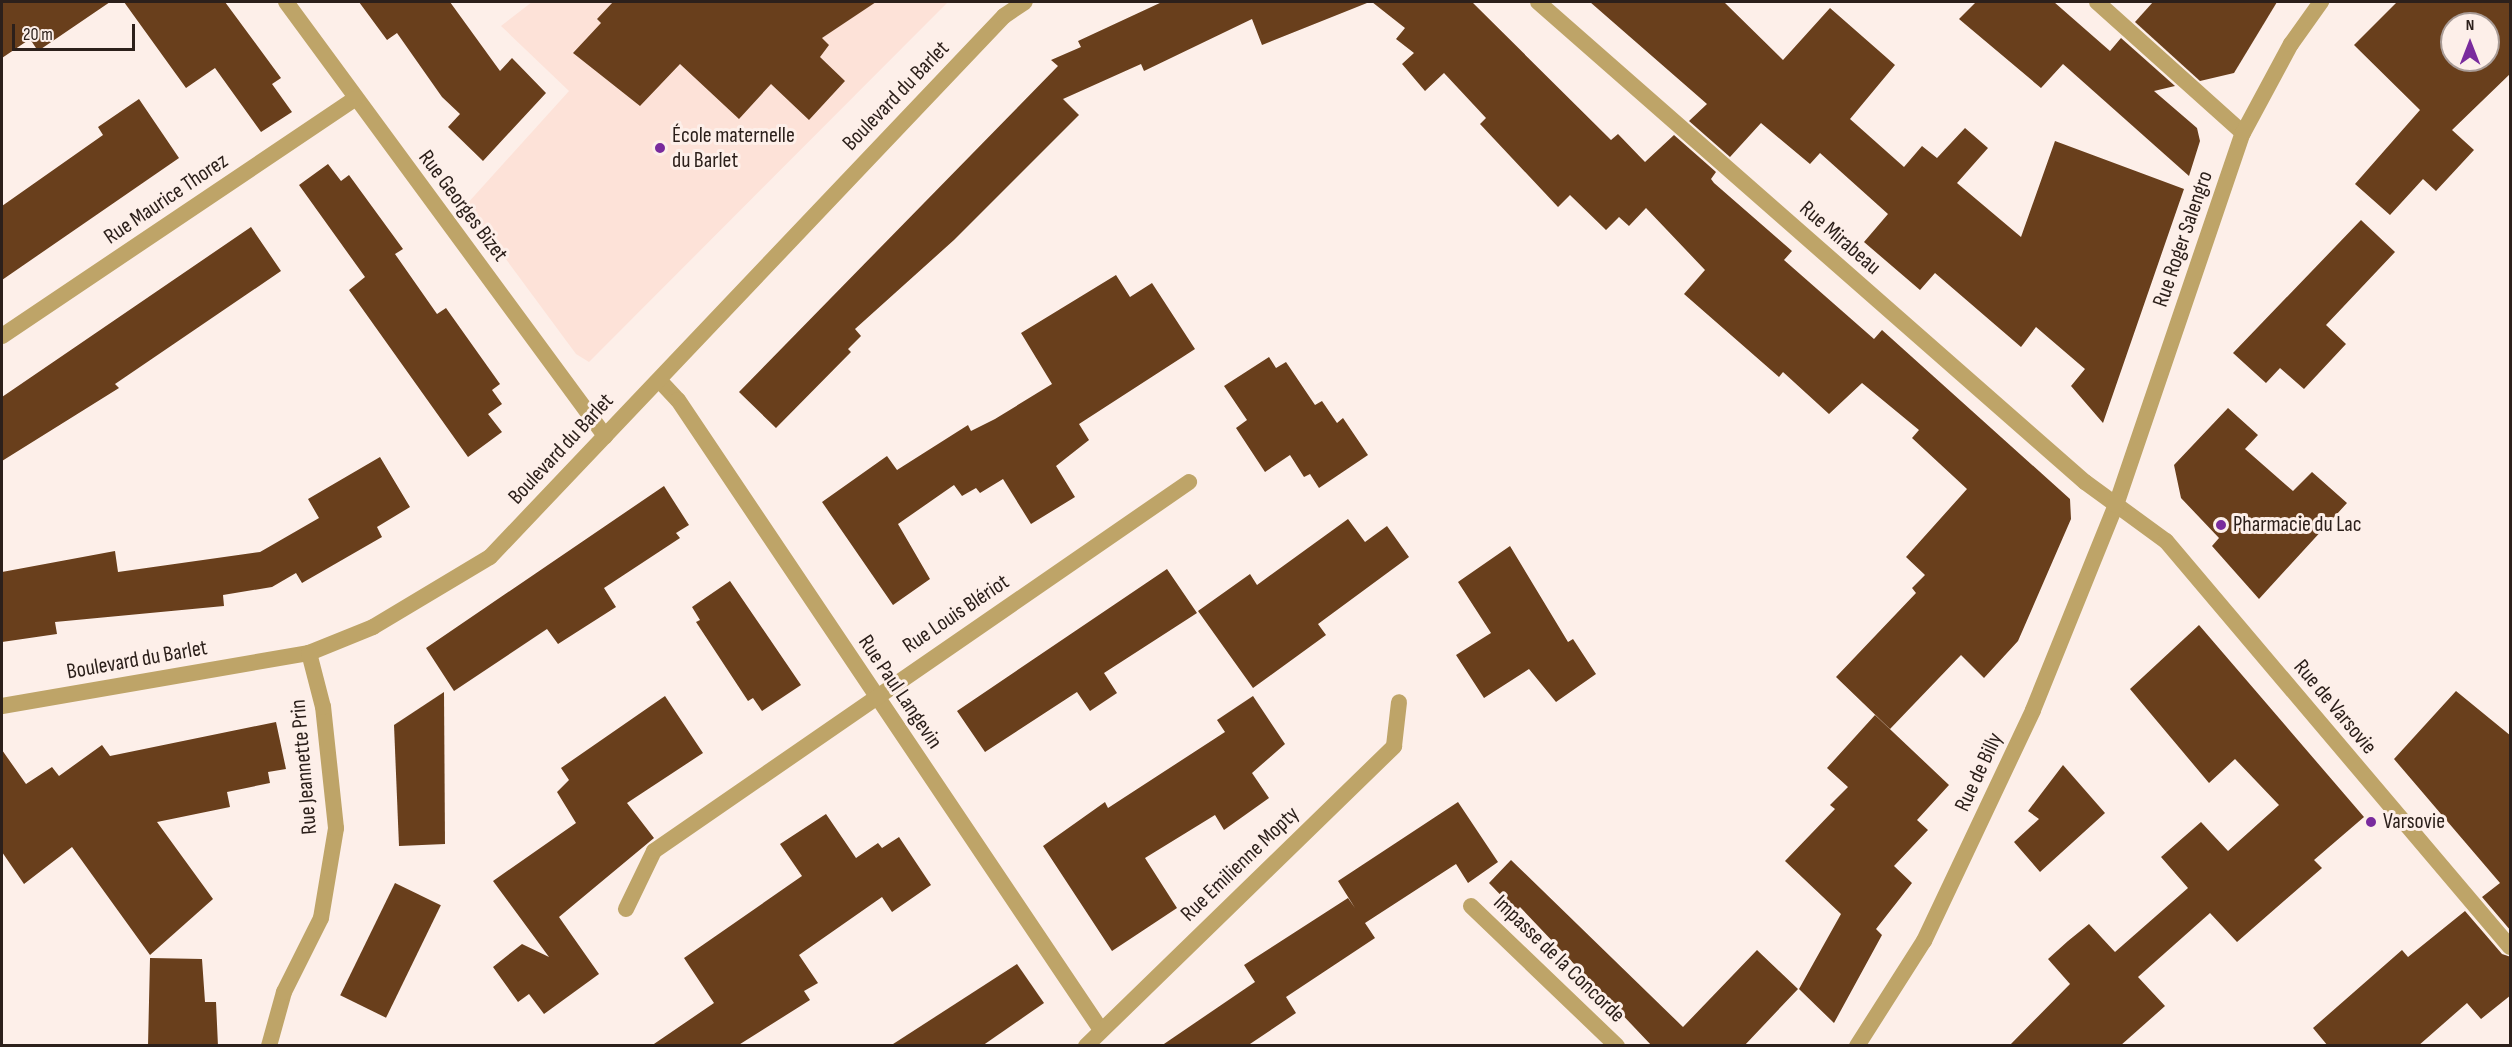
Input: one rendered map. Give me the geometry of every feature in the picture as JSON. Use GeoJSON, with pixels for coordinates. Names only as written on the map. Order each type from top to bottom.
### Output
{"type":"FeatureCollection","features":[{"type":"Feature","properties":{"kind":"street","name":"Rue Georges Bizet"},"geometry":{"type":"LineString","coordinates":[[286,2],[355,99],[605,436]]}},
{"type":"Feature","properties":{"kind":"street","name":"Boulevard du Barlet"},"geometry":{"type":"LineString","coordinates":[[2,706],[309,653],[373,627],[490,557],[660,381],[1007,9],[1025,2]]}},
{"type":"Feature","properties":{"kind":"street","name":"Rue Mirabeau"},"geometry":{"type":"LineString","coordinates":[[1538,2],[2116,505]]}},
{"type":"Feature","properties":{"kind":"street"},"geometry":{"type":"LineString","coordinates":[[2097,2],[2243,133]]}},
{"type":"Feature","properties":{"kind":"street","name":"Rue Roger Salengro"},"geometry":{"type":"LineString","coordinates":[[2116,505],[2243,133],[2290,44],[2321,2]]}},
{"type":"Feature","properties":{"kind":"street","name":"Rue Maurice Thorez"},"geometry":{"type":"LineString","coordinates":[[2,336],[355,99]]}},
{"type":"Feature","properties":{"kind":"street","name":"Rue Paul Langevin"},"geometry":{"type":"LineString","coordinates":[[660,381],[1101,1030]]}},
{"type":"Feature","properties":{"kind":"street","name":"Rue Louis Blériot"},"geometry":{"type":"LineString","coordinates":[[626,909],[654,851],[1188,482]]}},
{"type":"Feature","properties":{"kind":"street","name":"Rue de Varsovie"},"geometry":{"type":"LineString","coordinates":[[2116,505],[2166,541],[2511,947]]}},
{"type":"Feature","properties":{"kind":"street","name":"Rue de Billy"},"geometry":{"type":"LineString","coordinates":[[1857,1046],[1924,941],[2032,710],[2116,505]]}},
{"type":"Feature","properties":{"kind":"street","name":"Rue Jeannette Prin"},"geometry":{"type":"LineString","coordinates":[[269,1046],[284,992],[321,918],[336,828],[323,707],[309,653]]}},
{"type":"Feature","properties":{"kind":"street","name":"Rue Emilienne Mopty"},"geometry":{"type":"LineString","coordinates":[[1086,1046],[1395,746],[1399,702]]}},
{"type":"Feature","properties":{"kind":"street","name":"Impasse de la Concorde"},"geometry":{"type":"LineString","coordinates":[[1471,906],[1617,1046]]}},
{"type":"Feature","properties":{"kind":"shaded area","name":"École maternelle du Barlet"},"geometry":{"type":"Polygon","coordinates":[[[532,2],[948,2],[589,362],[576,354],[466,205],[569,91],[501,26],[532,2]]]}},
{"type":"Feature","properties":{"kind":"building"},"geometry":{"type":"Polygon","coordinates":[[[2,2],[110,2],[38,51],[30,39],[2,58],[2,2]]]}},
{"type":"Feature","properties":{"kind":"building"},"geometry":{"type":"Polygon","coordinates":[[[124,2],[225,2],[281,78],[272,84],[292,112],[261,132],[215,68],[186,88],[124,2]]]}},
{"type":"Feature","properties":{"kind":"building"},"geometry":{"type":"Polygon","coordinates":[[[359,2],[450,2],[500,71],[512,58],[546,93],[483,161],[448,127],[460,114],[442,97],[397,33],[387,40],[359,2]]]}},
{"type":"Feature","properties":{"kind":"building"},"geometry":{"type":"Polygon","coordinates":[[[613,2],[876,2],[822,38],[829,45],[820,57],[845,81],[809,120],[771,84],[739,119],[680,64],[640,106],[573,53],[601,23],[597,19],[613,2]]]}},
{"type":"Feature","properties":{"kind":"building"},"geometry":{"type":"Polygon","coordinates":[[[1162,2],[1367,3],[1262,45],[1252,19],[1144,71],[1141,64],[1063,99],[1079,115],[954,240],[855,329],[861,336],[848,349],[851,352],[776,428],[739,392],[1058,66],[1051,60],[1081,47],[1078,41],[1162,2]]]}},
{"type":"Feature","properties":{"kind":"building"},"geometry":{"type":"Polygon","coordinates":[[[1372,2],[1472,2],[1611,140],[1618,134],[1645,162],[1674,135],[1716,172],[1711,179],[1714,183],[1792,251],[1784,260],[1874,339],[1882,330],[2070,499],[2071,519],[2018,641],[1984,678],[1961,655],[1890,729],[1836,677],[1916,593],[1912,588],[1925,575],[1906,557],[1967,489],[1912,438],[1919,430],[1862,383],[1829,414],[1783,372],[1779,377],[1684,294],[1705,270],[1646,208],[1629,226],[1619,217],[1606,230],[1570,195],[1558,207],[1480,124],[1486,118],[1444,73],[1425,91],[1402,64],[1414,53],[1396,39],[1405,28],[1372,2]]]}},
{"type":"Feature","properties":{"kind":"building"},"geometry":{"type":"Polygon","coordinates":[[[1590,2],[1724,2],[1783,60],[1830,8],[1895,65],[1850,119],[1904,167],[1922,146],[1937,158],[1965,128],[1988,148],[1957,183],[2021,237],[2055,141],[2184,189],[2103,423],[2071,386],[2085,369],[2036,327],[2021,347],[1935,273],[1920,290],[1864,242],[1888,214],[1820,153],[1810,164],[1761,123],[1730,157],[1689,121],[1707,104],[1590,2]]]}},
{"type":"Feature","properties":{"kind":"building"},"geometry":{"type":"Polygon","coordinates":[[[1976,2],[2054,2],[2110,51],[2121,38],[2175,86],[2154,91],[2197,128],[2200,141],[2189,176],[2063,64],[2041,88],[1959,19],[1976,2]]]}},
{"type":"Feature","properties":{"kind":"building"},"geometry":{"type":"Polygon","coordinates":[[[2153,2],[2277,2],[2234,73],[2200,81],[2135,22],[2153,2]]]}},
{"type":"Feature","properties":{"kind":"building"},"geometry":{"type":"Polygon","coordinates":[[[2397,2],[2511,2],[2511,73],[2452,130],[2474,150],[2436,191],[2423,179],[2390,215],[2355,184],[2420,110],[2354,45],[2397,2]]]}},
{"type":"Feature","properties":{"kind":"building"},"geometry":{"type":"Polygon","coordinates":[[[139,99],[179,158],[2,280],[2,206],[103,135],[98,127],[139,99]]]}},
{"type":"Feature","properties":{"kind":"building"},"geometry":{"type":"Polygon","coordinates":[[[328,164],[341,181],[349,175],[403,249],[395,254],[437,314],[446,308],[500,384],[492,390],[502,404],[488,414],[502,432],[468,457],[349,290],[365,277],[299,185],[328,164]]]}},
{"type":"Feature","properties":{"kind":"building"},"geometry":{"type":"Polygon","coordinates":[[[2361,220],[2395,252],[2326,325],[2346,344],[2304,389],[2280,368],[2266,383],[2233,353],[2361,220]]]}},
{"type":"Feature","properties":{"kind":"building"},"geometry":{"type":"Polygon","coordinates":[[[251,227],[281,271],[115,384],[119,388],[2,461],[2,397],[251,227]]]}},
{"type":"Feature","properties":{"kind":"building"},"geometry":{"type":"Polygon","coordinates":[[[1116,275],[1130,297],[1152,283],[1195,349],[1079,424],[1089,440],[1056,466],[1075,497],[1031,524],[1003,479],[980,493],[976,488],[962,496],[954,485],[898,524],[930,579],[893,605],[822,502],[887,456],[897,470],[968,425],[971,431],[1052,384],[1021,333],[1116,275]]]}},
{"type":"Feature","properties":{"kind":"building"},"geometry":{"type":"Polygon","coordinates":[[[1269,357],[1276,368],[1286,362],[1315,405],[1322,401],[1337,423],[1343,418],[1368,455],[1319,488],[1310,474],[1304,477],[1290,455],[1265,472],[1236,428],[1247,420],[1224,386],[1269,357]]]}},
{"type":"Feature","properties":{"kind":"building"},"geometry":{"type":"Polygon","coordinates":[[[2228,408],[2258,435],[2245,449],[2293,491],[2312,472],[2347,503],[2259,599],[2212,546],[2219,538],[2181,498],[2174,465],[2228,408]]]}},
{"type":"Feature","properties":{"kind":"building"},"geometry":{"type":"Polygon","coordinates":[[[380,457],[410,507],[377,527],[382,537],[302,583],[296,573],[272,587],[223,595],[224,606],[55,622],[57,634],[2,642],[2,572],[115,551],[118,572],[260,552],[319,518],[308,499],[380,457]]]}},
{"type":"Feature","properties":{"kind":"building"},"geometry":{"type":"Polygon","coordinates":[[[664,486],[689,525],[676,533],[680,538],[604,588],[616,607],[558,644],[547,629],[454,691],[426,648],[664,486]]]}},
{"type":"Feature","properties":{"kind":"building"},"geometry":{"type":"Polygon","coordinates":[[[1348,519],[1365,542],[1387,526],[1409,557],[1318,624],[1326,635],[1253,688],[1198,611],[1250,574],[1257,585],[1348,519]]]}},
{"type":"Feature","properties":{"kind":"building"},"geometry":{"type":"Polygon","coordinates":[[[1510,546],[1568,642],[1573,639],[1596,674],[1556,702],[1529,669],[1484,698],[1456,655],[1491,633],[1458,582],[1510,546]]]}},
{"type":"Feature","properties":{"kind":"building"},"geometry":{"type":"Polygon","coordinates":[[[1167,569],[1197,613],[1104,673],[1117,693],[1090,711],[1077,692],[985,752],[957,711],[1167,569]]]}},
{"type":"Feature","properties":{"kind":"building"},"geometry":{"type":"Polygon","coordinates":[[[730,581],[801,685],[762,711],[753,698],[748,701],[696,622],[700,620],[692,607],[730,581]]]}},
{"type":"Feature","properties":{"kind":"building"},"geometry":{"type":"Polygon","coordinates":[[[2199,625],[2364,817],[2314,860],[2322,868],[2237,942],[2210,913],[2138,977],[2165,1006],[2120,1046],[2009,1046],[2070,984],[2048,959],[2068,941],[2089,924],[2115,952],[2188,888],[2161,857],[2201,822],[2228,851],[2279,805],[2235,759],[2209,783],[2130,689],[2199,625]]]}},
{"type":"Feature","properties":{"kind":"building"},"geometry":{"type":"Polygon","coordinates":[[[2456,691],[2511,736],[2511,931],[2482,897],[2500,883],[2394,759],[2456,691]]]}},
{"type":"Feature","properties":{"kind":"building"},"geometry":{"type":"Polygon","coordinates":[[[444,692],[445,844],[399,846],[394,725],[444,692]]]}},
{"type":"Feature","properties":{"kind":"building"},"geometry":{"type":"Polygon","coordinates":[[[665,696],[703,753],[627,803],[654,838],[559,917],[599,974],[544,1014],[529,994],[518,1002],[493,967],[522,944],[549,957],[493,881],[576,823],[557,792],[569,780],[561,768],[665,696]]]}},
{"type":"Feature","properties":{"kind":"building"},"geometry":{"type":"Polygon","coordinates":[[[1253,696],[1285,744],[1252,773],[1269,798],[1224,830],[1215,815],[1145,858],[1177,908],[1112,951],[1043,846],[1105,802],[1108,808],[1225,732],[1217,720],[1253,696]]]}},
{"type":"Feature","properties":{"kind":"building"},"geometry":{"type":"Polygon","coordinates":[[[1875,715],[1949,785],[1917,820],[1928,830],[1894,866],[1912,883],[1876,929],[1882,935],[1834,1023],[1799,989],[1841,914],[1785,861],[1835,809],[1830,805],[1848,787],[1827,768],[1875,715]]]}},
{"type":"Feature","properties":{"kind":"building"},"geometry":{"type":"Polygon","coordinates":[[[276,722],[286,769],[268,772],[270,783],[227,792],[230,807],[157,822],[213,899],[150,955],[72,847],[24,884],[2,852],[2,750],[26,784],[52,767],[59,776],[102,745],[110,756],[276,722]]]}},
{"type":"Feature","properties":{"kind":"building"},"geometry":{"type":"Polygon","coordinates":[[[2063,765],[2105,813],[2040,872],[2014,842],[2039,819],[2028,811],[2063,765]]]}},
{"type":"Feature","properties":{"kind":"building"},"geometry":{"type":"Polygon","coordinates":[[[1458,802],[1498,862],[1468,883],[1456,864],[1365,923],[1375,938],[1286,997],[1296,1013],[1247,1046],[1161,1046],[1255,982],[1244,965],[1348,898],[1355,908],[1338,881],[1458,802]]]}},
{"type":"Feature","properties":{"kind":"building"},"geometry":{"type":"Polygon","coordinates":[[[826,814],[856,858],[878,843],[882,848],[899,837],[931,885],[892,912],[882,897],[799,955],[818,983],[804,991],[810,1000],[737,1046],[651,1046],[714,1003],[684,958],[802,876],[780,844],[826,814]]]}},
{"type":"Feature","properties":{"kind":"building"},"geometry":{"type":"Polygon","coordinates":[[[1511,860],[1683,1027],[1757,950],[1798,989],[1744,1046],[1652,1046],[1520,907],[1516,911],[1489,883],[1511,860]]]}},
{"type":"Feature","properties":{"kind":"building"},"geometry":{"type":"Polygon","coordinates":[[[395,883],[441,905],[386,1018],[340,995],[395,883]]]}},
{"type":"Feature","properties":{"kind":"building"},"geometry":{"type":"Polygon","coordinates":[[[2465,911],[2502,954],[2511,957],[2511,995],[2481,1019],[2467,1003],[2418,1046],[2328,1046],[2313,1028],[2402,950],[2408,957],[2465,911]]]}},
{"type":"Feature","properties":{"kind":"building"},"geometry":{"type":"Polygon","coordinates":[[[150,958],[202,959],[205,1002],[216,1002],[218,1046],[148,1046],[150,958]]]}},
{"type":"Feature","properties":{"kind":"building"},"geometry":{"type":"Polygon","coordinates":[[[1017,964],[1044,1003],[982,1046],[890,1046],[1017,964]]]}},
{"type":"Feature","properties":{"kind":"place","name":"École maternelle du Barlet"},"geometry":{"type":"Point","coordinates":[660,148]}},
{"type":"Feature","properties":{"kind":"place","name":"Pharmacie du Lac"},"geometry":{"type":"Point","coordinates":[2221,525]}},
{"type":"Feature","properties":{"kind":"place","name":"Varsovie"},"geometry":{"type":"Point","coordinates":[2371,822]}}]}
